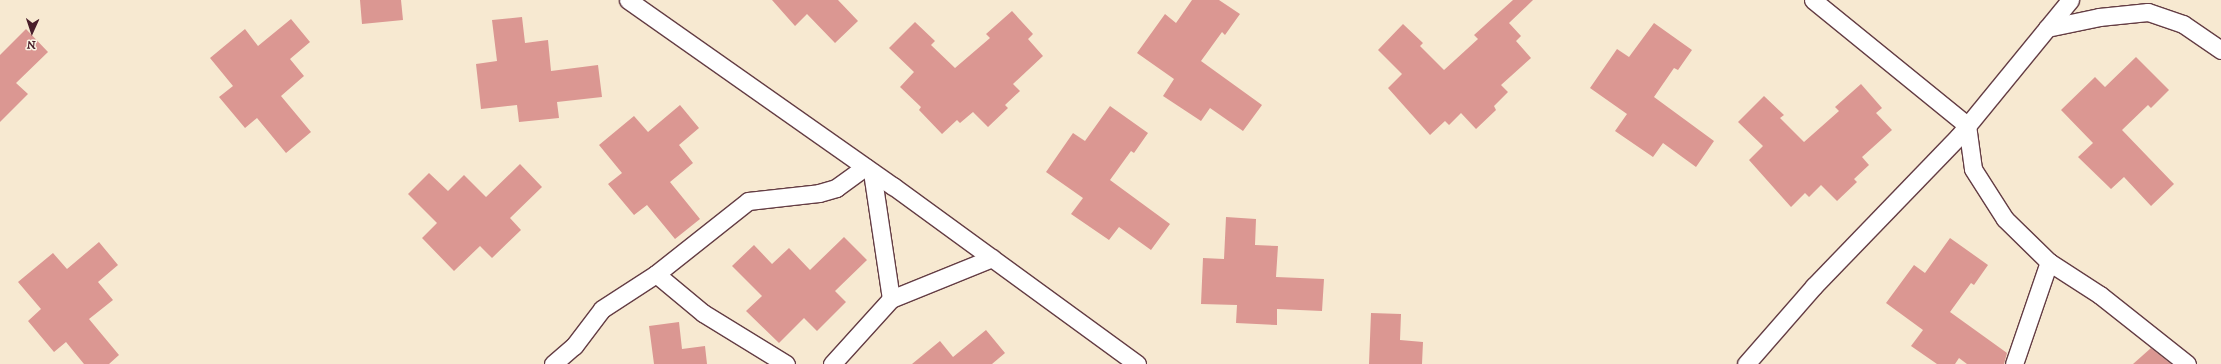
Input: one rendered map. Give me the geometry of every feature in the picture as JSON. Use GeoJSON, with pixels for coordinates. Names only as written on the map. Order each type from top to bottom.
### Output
{"type":"FeatureCollection","features":[{"type":"Feature","properties":{"kind":"street"},"geometry":{"type":"LineString","coordinates":[[628,0],[869,169],[1137,364]]}},
{"type":"Feature","properties":{"kind":"street"},"geometry":{"type":"LineString","coordinates":[[1813,0],[1967,125],[1973,169],[2005,219],[2049,262],[2100,295],[2187,364]]}},
{"type":"Feature","properties":{"kind":"street"},"geometry":{"type":"LineString","coordinates":[[1746,364],[1814,286],[1967,125],[2070,0]]}},
{"type":"Feature","properties":{"kind":"street"},"geometry":{"type":"LineString","coordinates":[[2047,28],[2099,17],[2148,12],[2183,24],[2221,50]]}},
{"type":"Feature","properties":{"kind":"street"},"geometry":{"type":"LineString","coordinates":[[553,364],[574,346],[602,309],[656,274],[748,201],[819,193],[836,188],[869,169]]}},
{"type":"Feature","properties":{"kind":"street"},"geometry":{"type":"LineString","coordinates":[[869,169],[891,299]]}},
{"type":"Feature","properties":{"kind":"street"},"geometry":{"type":"LineString","coordinates":[[832,364],[891,299],[992,258]]}},
{"type":"Feature","properties":{"kind":"street"},"geometry":{"type":"LineString","coordinates":[[2014,364],[2049,262]]}},
{"type":"Feature","properties":{"kind":"street"},"geometry":{"type":"LineString","coordinates":[[656,274],[703,313],[786,364]]}},
{"type":"Feature","properties":{"kind":"building"},"geometry":{"type":"Polygon","coordinates":[[[360,0],[401,0],[403,20],[362,24],[360,0]]]}},
{"type":"Feature","properties":{"kind":"building"},"geometry":{"type":"Polygon","coordinates":[[[772,0],[838,0],[858,21],[835,43],[807,14],[795,26],[772,0]]]}},
{"type":"Feature","properties":{"kind":"building"},"geometry":{"type":"Polygon","coordinates":[[[1192,0],[1219,0],[1240,14],[1225,35],[1222,32],[1201,61],[1262,105],[1243,131],[1210,108],[1201,121],[1163,96],[1174,79],[1137,53],[1165,14],[1176,23],[1192,0]]]}},
{"type":"Feature","properties":{"kind":"building"},"geometry":{"type":"Polygon","coordinates":[[[1513,0],[1533,0],[1509,23],[1521,36],[1516,41],[1531,58],[1501,85],[1508,92],[1494,106],[1496,110],[1476,129],[1461,113],[1449,125],[1445,121],[1430,135],[1388,88],[1402,74],[1378,50],[1403,24],[1423,43],[1420,46],[1444,70],[1478,39],[1474,35],[1513,0]]]}},
{"type":"Feature","properties":{"kind":"building"},"geometry":{"type":"Polygon","coordinates":[[[1012,11],[1033,34],[1028,39],[1043,56],[1013,84],[1020,91],[1005,105],[1008,108],[988,127],[973,112],[960,123],[957,120],[942,134],[919,110],[921,107],[900,87],[914,72],[889,48],[915,22],[935,41],[931,45],[955,68],[990,38],[986,34],[1012,11]]]}},
{"type":"Feature","properties":{"kind":"building"},"geometry":{"type":"Polygon","coordinates":[[[522,17],[525,43],[548,40],[551,71],[598,65],[602,97],[557,102],[559,118],[519,122],[517,105],[481,109],[476,64],[497,61],[492,20],[522,17]]]}},
{"type":"Feature","properties":{"kind":"building"},"geometry":{"type":"Polygon","coordinates":[[[291,19],[310,42],[290,59],[304,76],[281,96],[311,132],[286,153],[257,118],[245,128],[219,97],[233,86],[210,58],[245,29],[258,46],[291,19]]]}},
{"type":"Feature","properties":{"kind":"building"},"geometry":{"type":"Polygon","coordinates":[[[1654,23],[1692,50],[1678,70],[1674,68],[1654,97],[1714,141],[1696,167],[1663,143],[1653,157],[1615,131],[1627,114],[1590,88],[1617,49],[1629,57],[1654,23]]]}},
{"type":"Feature","properties":{"kind":"building"},"geometry":{"type":"Polygon","coordinates":[[[26,29],[48,52],[16,83],[28,94],[0,122],[0,55],[26,29]]]}},
{"type":"Feature","properties":{"kind":"building"},"geometry":{"type":"Polygon","coordinates":[[[2136,57],[2169,90],[2151,108],[2148,105],[2122,130],[2174,184],[2151,206],[2124,177],[2111,189],[2078,157],[2093,143],[2061,110],[2095,77],[2105,87],[2136,57]]]}},
{"type":"Feature","properties":{"kind":"building"},"geometry":{"type":"Polygon","coordinates":[[[1861,84],[1882,108],[1876,113],[1892,130],[1862,157],[1869,165],[1854,179],[1857,182],[1837,201],[1821,185],[1809,197],[1805,193],[1791,207],[1749,160],[1763,146],[1738,122],[1764,96],[1784,115],[1780,118],[1804,142],[1839,111],[1835,107],[1861,84]]]}},
{"type":"Feature","properties":{"kind":"building"},"geometry":{"type":"Polygon","coordinates":[[[680,105],[699,128],[679,145],[693,163],[670,182],[700,219],[675,239],[647,205],[634,215],[608,184],[622,173],[599,145],[634,116],[648,132],[680,105]]]}},
{"type":"Feature","properties":{"kind":"building"},"geometry":{"type":"Polygon","coordinates":[[[1110,106],[1148,133],[1134,153],[1131,151],[1110,180],[1170,224],[1151,250],[1119,227],[1109,240],[1071,214],[1083,198],[1046,172],[1073,133],[1085,141],[1110,106]]]}},
{"type":"Feature","properties":{"kind":"building"},"geometry":{"type":"Polygon","coordinates":[[[520,164],[542,187],[510,218],[521,230],[492,258],[480,246],[454,271],[422,238],[437,223],[408,194],[429,173],[448,191],[464,175],[486,197],[520,164]]]}},
{"type":"Feature","properties":{"kind":"building"},"geometry":{"type":"Polygon","coordinates":[[[1226,217],[1256,219],[1255,245],[1278,246],[1276,277],[1324,279],[1322,311],[1277,309],[1277,325],[1236,323],[1237,305],[1201,304],[1203,258],[1224,259],[1226,217]]]}},
{"type":"Feature","properties":{"kind":"building"},"geometry":{"type":"Polygon","coordinates":[[[844,237],[867,260],[835,291],[846,302],[817,331],[804,318],[779,343],[746,311],[762,296],[732,266],[754,245],[772,264],[789,248],[810,270],[844,237]]]}},
{"type":"Feature","properties":{"kind":"building"},"geometry":{"type":"Polygon","coordinates":[[[1950,238],[1988,265],[1974,285],[1971,283],[1950,312],[2007,353],[2004,364],[1967,364],[1959,358],[1955,364],[1937,364],[1911,346],[1923,330],[1886,303],[1914,265],[1925,273],[1950,238]]]}},
{"type":"Feature","properties":{"kind":"building"},"geometry":{"type":"Polygon","coordinates":[[[99,242],[118,265],[98,282],[113,300],[89,319],[119,355],[109,364],[84,364],[66,342],[54,352],[28,321],[41,309],[18,282],[53,253],[67,269],[99,242]]]}},
{"type":"Feature","properties":{"kind":"building"},"geometry":{"type":"Polygon","coordinates":[[[1371,313],[1401,314],[1400,340],[1423,342],[1422,364],[1369,364],[1371,313]]]}},
{"type":"Feature","properties":{"kind":"building"},"geometry":{"type":"Polygon","coordinates":[[[679,322],[682,349],[705,346],[707,364],[654,364],[649,326],[679,322]]]}},
{"type":"Feature","properties":{"kind":"building"},"geometry":{"type":"Polygon","coordinates":[[[986,330],[1005,353],[992,364],[912,364],[940,341],[953,357],[986,330]]]}},
{"type":"Feature","properties":{"kind":"building"},"geometry":{"type":"Polygon","coordinates":[[[2151,348],[2171,364],[2133,364],[2151,348]]]}}]}
